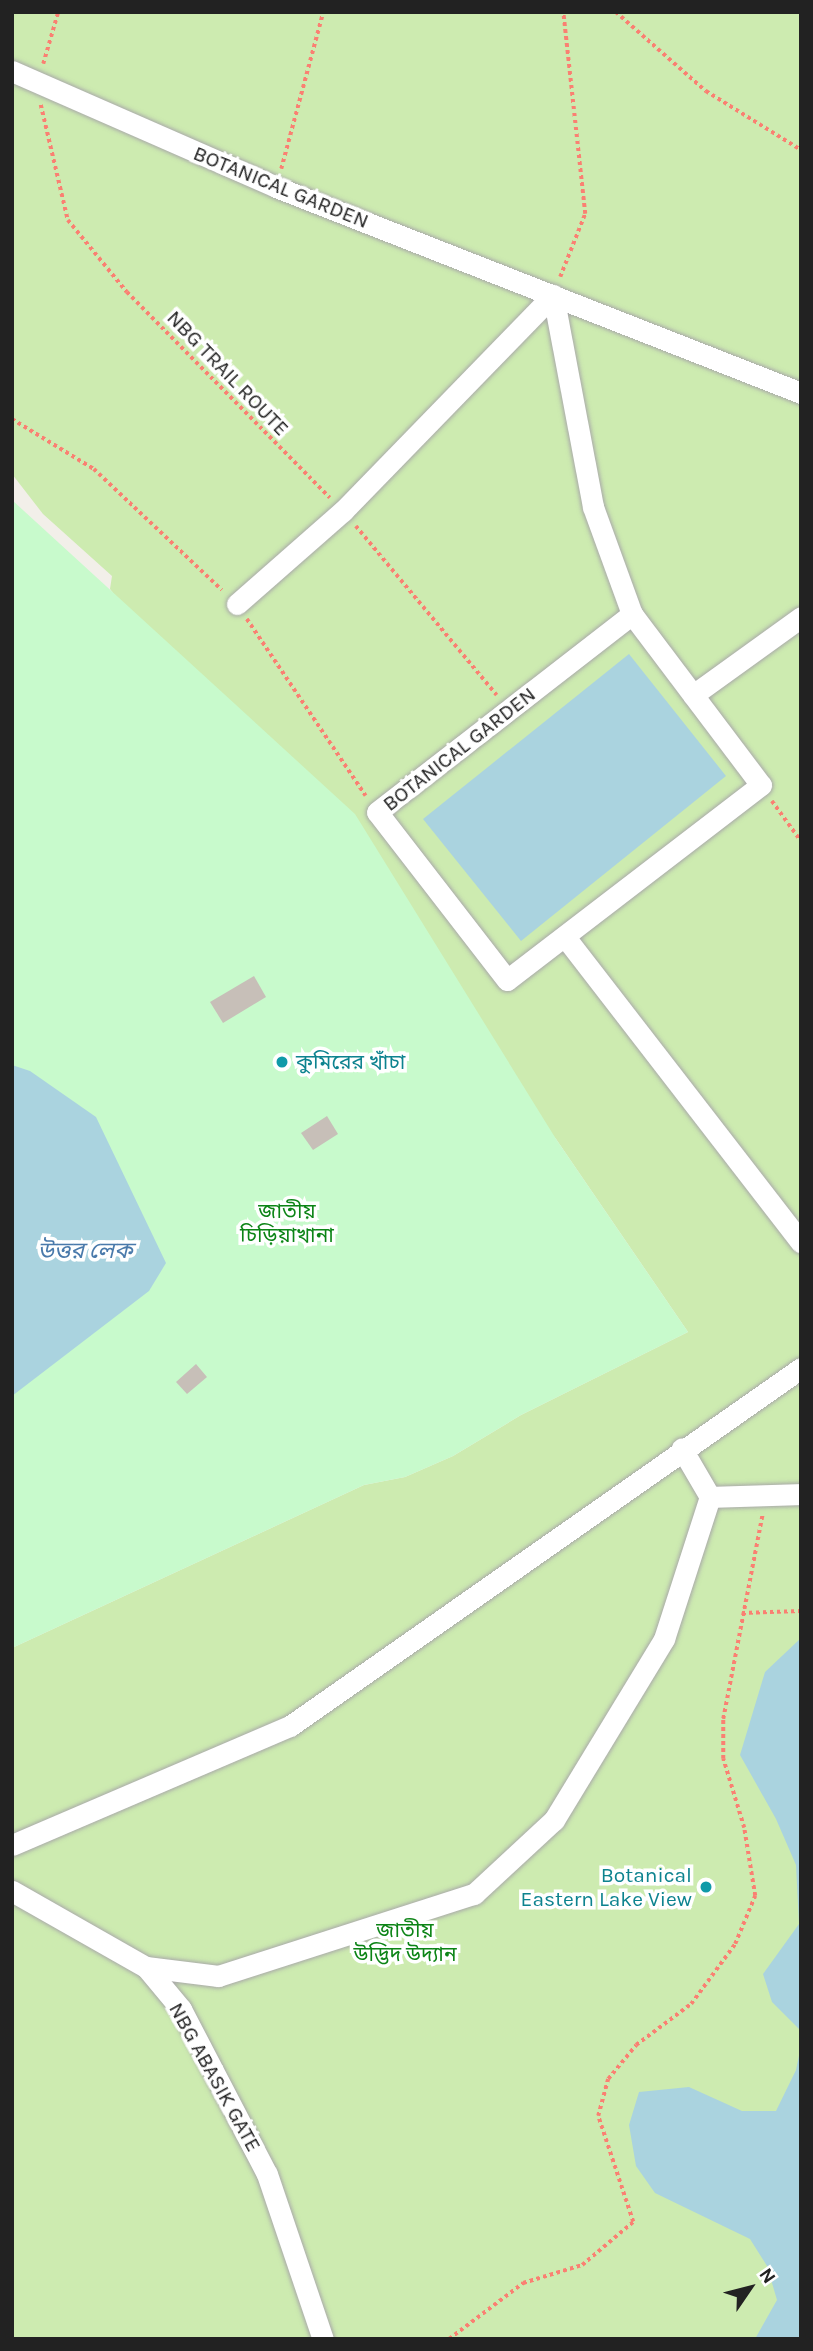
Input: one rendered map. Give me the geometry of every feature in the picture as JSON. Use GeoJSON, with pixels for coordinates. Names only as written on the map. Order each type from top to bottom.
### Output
{"type":"FeatureCollection","features":[{"type":"Feature","properties":{"kind":"street","name":"BOTANICAL GARDEN"},"geometry":{"type":"LineString","coordinates":[[12,71],[36,84],[276,187],[801,393]]}},
{"type":"Feature","properties":{"kind":"street"},"geometry":{"type":"LineString","coordinates":[[237,604],[343,511],[553,295]]}},
{"type":"Feature","properties":{"kind":"street"},"geometry":{"type":"LineString","coordinates":[[553,295],[593,507],[632,614],[761,785]]}},
{"type":"Feature","properties":{"kind":"street","name":"BOTANICAL GARDEN"},"geometry":{"type":"LineString","coordinates":[[632,614],[377,812],[507,980],[761,785]]}},
{"type":"Feature","properties":{"kind":"street"},"geometry":{"type":"LineString","coordinates":[[694,695],[801,617]]}},
{"type":"Feature","properties":{"kind":"street"},"geometry":{"type":"LineString","coordinates":[[565,937],[801,1242]]}},
{"type":"Feature","properties":{"kind":"street"},"geometry":{"type":"LineString","coordinates":[[12,1845],[290,1726],[801,1368]]}},
{"type":"Feature","properties":{"kind":"street"},"geometry":{"type":"LineString","coordinates":[[146,1967],[218,1976],[474,1894],[554,1820],[664,1639],[710,1497],[682,1449]]}},
{"type":"Feature","properties":{"kind":"street"},"geometry":{"type":"LineString","coordinates":[[710,1497],[801,1494]]}},
{"type":"Feature","properties":{"kind":"street","name":"NBG ABASIK GATE"},"geometry":{"type":"LineString","coordinates":[[12,1891],[146,1967],[181,2010],[267,2174],[323,2339]]}},
{"type":"Feature","properties":{"kind":"path"},"geometry":{"type":"LineString","coordinates":[[36,84],[58,12]]}},
{"type":"Feature","properties":{"kind":"path"},"geometry":{"type":"LineString","coordinates":[[276,187],[323,12]]}},
{"type":"Feature","properties":{"kind":"path"},"geometry":{"type":"LineString","coordinates":[[553,295],[585,214],[563,12]]}},
{"type":"Feature","properties":{"kind":"path"},"geometry":{"type":"LineString","coordinates":[[616,12],[706,91],[801,150]]}},
{"type":"Feature","properties":{"kind":"path","name":"NBG TRAIL ROUTE"},"geometry":{"type":"LineString","coordinates":[[36,84],[68,220],[127,292],[343,511],[509,709]]}},
{"type":"Feature","properties":{"kind":"path"},"geometry":{"type":"LineString","coordinates":[[12,419],[94,469],[237,604],[377,812]]}},
{"type":"Feature","properties":{"kind":"path"},"geometry":{"type":"LineString","coordinates":[[761,785],[801,841]]}},
{"type":"Feature","properties":{"kind":"path"},"geometry":{"type":"LineString","coordinates":[[449,2339],[523,2283],[582,2265],[633,2222],[598,2116],[608,2079],[636,2045],[691,2004],[735,1944],[755,1896],[744,1828],[723,1759],[723,1718],[737,1661],[741,1613],[751,1589],[765,1497]]}},
{"type":"Feature","properties":{"kind":"path"},"geometry":{"type":"LineString","coordinates":[[741,1613],[801,1611]]}},
{"type":"Feature","properties":{"kind":"green space","name":"জাতীয় উদ্ভিদ উদ্যান"},"geometry":{"type":"Polygon","coordinates":[[[12,12],[801,12],[801,2339],[12,2339],[12,1648],[364,1485],[405,1477],[453,1456],[521,1415],[688,1332],[556,1139],[110,589],[112,576],[43,514],[12,474],[12,12]]]}},
{"type":"Feature","properties":{"kind":"green space","name":"জাতীয় চিড়িয়াখানা"},"geometry":{"type":"Polygon","coordinates":[[[12,500],[355,814],[556,1139],[688,1332],[521,1415],[453,1456],[405,1477],[364,1485],[12,1648],[12,500]]]}},
{"type":"Feature","properties":{"kind":"water"},"geometry":{"type":"Polygon","coordinates":[[[629,654],[726,776],[521,941],[423,819],[629,654]]]}},
{"type":"Feature","properties":{"kind":"water","name":"উত্তর লেক"},"geometry":{"type":"Polygon","coordinates":[[[12,1065],[30,1071],[96,1117],[166,1263],[149,1291],[12,1396],[12,1065]]]}},
{"type":"Feature","properties":{"kind":"water"},"geometry":{"type":"Polygon","coordinates":[[[801,1638],[801,2031],[772,2002],[763,1974],[799,1924],[796,1865],[776,1819],[740,1755],[765,1672],[801,1638]]]}},
{"type":"Feature","properties":{"kind":"water"},"geometry":{"type":"Polygon","coordinates":[[[801,2046],[801,2339],[755,2339],[777,2300],[767,2266],[750,2239],[655,2193],[636,2166],[629,2125],[639,2092],[689,2087],[742,2111],[776,2111],[796,2070],[801,2046]]]}},
{"type":"Feature","properties":{"kind":"building"},"geometry":{"type":"Polygon","coordinates":[[[254,976],[266,997],[223,1023],[210,1002],[254,976]]]}},
{"type":"Feature","properties":{"kind":"building"},"geometry":{"type":"Polygon","coordinates":[[[327,1116],[338,1134],[313,1150],[301,1133],[327,1116]]]}},
{"type":"Feature","properties":{"kind":"building"},"geometry":{"type":"Polygon","coordinates":[[[196,1364],[207,1377],[187,1394],[176,1382],[196,1364]]]}},
{"type":"Feature","properties":{"kind":"place","name":"কুমিরের খাঁচা"},"geometry":{"type":"Point","coordinates":[282,1062]}},
{"type":"Feature","properties":{"kind":"place","name":"Botanical Eastern Lake View"},"geometry":{"type":"Point","coordinates":[706,1887]}}]}
